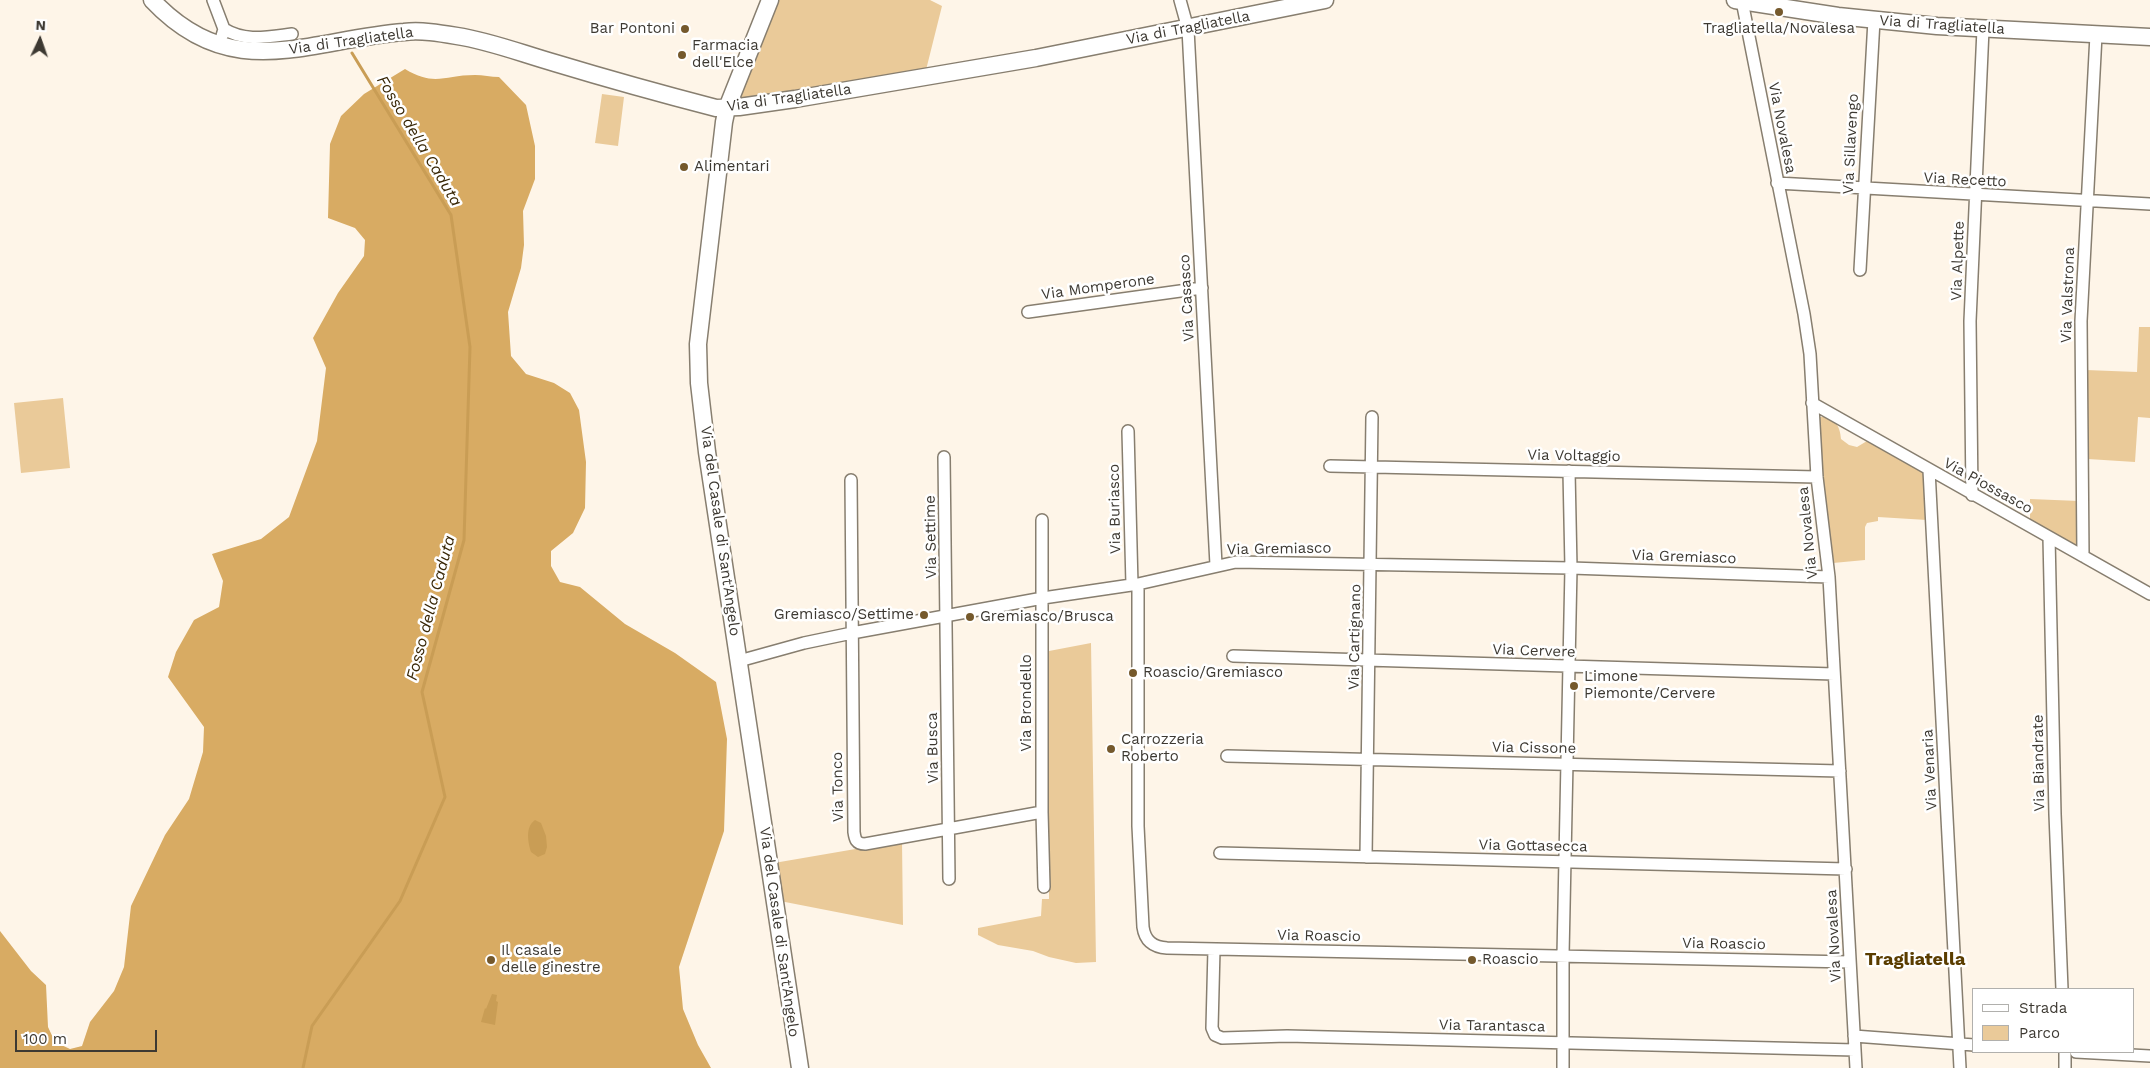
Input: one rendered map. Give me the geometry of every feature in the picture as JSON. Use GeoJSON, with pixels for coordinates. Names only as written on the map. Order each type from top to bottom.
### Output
{"type":"FeatureCollection","features":[{"type":"Feature","properties":{"kind":"street","name":"Via di Tragliatella"},"geometry":{"type":"LineString","coordinates":[[152,0],[191,34],[222,37],[244,51],[272,52],[380,34],[434,32],[459,36],[716,108],[796,99],[1026,60],[1325,0]]}},
{"type":"Feature","properties":{"kind":"street"},"geometry":{"type":"LineString","coordinates":[[213,0],[222,37],[237,36],[248,38],[292,34]]}},
{"type":"Feature","properties":{"kind":"street","name":"Via del Casale di Sant'Angelo"},"geometry":{"type":"LineString","coordinates":[[770,0],[727,108],[702,298],[698,370],[707,452],[800,1068]]}},
{"type":"Feature","properties":{"kind":"street","name":"Via Casasco"},"geometry":{"type":"LineString","coordinates":[[1180,0],[1188,29],[1216,565]]}},
{"type":"Feature","properties":{"kind":"street","name":"Via di Tragliatella"},"geometry":{"type":"LineString","coordinates":[[1739,0],[1874,20],[1983,29],[2150,37]]}},
{"type":"Feature","properties":{"kind":"street","name":"Via Novalesa"},"geometry":{"type":"LineString","coordinates":[[1739,0],[1807,332],[1817,477],[1829,577],[1856,1068]]}},
{"type":"Feature","properties":{"kind":"street","name":"Via Sillavengo"},"geometry":{"type":"LineString","coordinates":[[1860,270],[1863,189],[1874,20]]}},
{"type":"Feature","properties":{"kind":"street","name":"Via Alpette"},"geometry":{"type":"LineString","coordinates":[[1972,495],[1970,321],[1983,29]]}},
{"type":"Feature","properties":{"kind":"street","name":"Via Valstrona"},"geometry":{"type":"LineString","coordinates":[[2083,556],[2081,321],[2096,35]]}},
{"type":"Feature","properties":{"kind":"street","name":"Via Recetto"},"geometry":{"type":"LineString","coordinates":[[1777,183],[1976,196],[2150,204]]}},
{"type":"Feature","properties":{"kind":"street","name":"Via Momperone"},"geometry":{"type":"LineString","coordinates":[[1028,312],[1202,288]]}},
{"type":"Feature","properties":{"kind":"street","name":"Via Piossasco"},"geometry":{"type":"LineString","coordinates":[[1812,403],[2150,594]]}},
{"type":"Feature","properties":{"kind":"street","name":"Via Cartignano"},"geometry":{"type":"LineString","coordinates":[[1366,857],[1372,417]]}},
{"type":"Feature","properties":{"kind":"street","name":"Via Buriasco"},"geometry":{"type":"LineString","coordinates":[[1128,432],[1135,584]]}},
{"type":"Feature","properties":{"kind":"street","name":"Via Settime"},"geometry":{"type":"LineString","coordinates":[[944,457],[947,616]]}},
{"type":"Feature","properties":{"kind":"street","name":"Via Voltaggio"},"geometry":{"type":"LineString","coordinates":[[1330,466],[1817,477]]}},
{"type":"Feature","properties":{"kind":"street","name":"Via Venaria"},"geometry":{"type":"LineString","coordinates":[[1929,470],[1960,1068]]}},
{"type":"Feature","properties":{"kind":"street"},"geometry":{"type":"LineString","coordinates":[[1563,1068],[1562,955],[1570,667],[1570,471]]}},
{"type":"Feature","properties":{"kind":"street"},"geometry":{"type":"LineString","coordinates":[[851,480],[852,633]]}},
{"type":"Feature","properties":{"kind":"street","name":"Via Brondello"},"geometry":{"type":"LineString","coordinates":[[1042,520],[1042,812],[1044,887]]}},
{"type":"Feature","properties":{"kind":"street","name":"Via Biandrate"},"geometry":{"type":"LineString","coordinates":[[2049,537],[2055,814],[2062,988]]}},
{"type":"Feature","properties":{"kind":"street","name":"Via Gremiasco"},"geometry":{"type":"LineString","coordinates":[[739,661],[804,643],[852,633],[1043,598],[1135,584],[1216,565],[1240,562],[1571,568],[1829,577]]}},
{"type":"Feature","properties":{"kind":"street","name":"Via Roascio"},"geometry":{"type":"LineString","coordinates":[[1135,584],[1138,826],[1143,931],[1148,942],[1159,947],[1214,949],[1850,962]]}},
{"type":"Feature","properties":{"kind":"street","name":"Via Busca"},"geometry":{"type":"LineString","coordinates":[[947,616],[949,879]]}},
{"type":"Feature","properties":{"kind":"street","name":"Via Tonco"},"geometry":{"type":"LineString","coordinates":[[852,633],[855,840],[865,844],[1042,812]]}},
{"type":"Feature","properties":{"kind":"street","name":"Via Cervere"},"geometry":{"type":"LineString","coordinates":[[1233,656],[1834,674]]}},
{"type":"Feature","properties":{"kind":"street","name":"Via Cissone"},"geometry":{"type":"LineString","coordinates":[[1227,756],[1840,771]]}},
{"type":"Feature","properties":{"kind":"street","name":"Via Gottasecca"},"geometry":{"type":"LineString","coordinates":[[1220,852],[1846,869]]}},
{"type":"Feature","properties":{"kind":"street","name":"Via Tarantasca"},"geometry":{"type":"LineString","coordinates":[[1214,949],[1212,1028],[1215,1035],[1220,1038],[1287,1036],[1855,1050]]}},
{"type":"Feature","properties":{"kind":"street"},"geometry":{"type":"LineString","coordinates":[[1854,1036],[1972,1045]]}},
{"type":"Feature","properties":{"kind":"street"},"geometry":{"type":"LineString","coordinates":[[2065,1053],[2066,1068]]}},
{"type":"Feature","properties":{"kind":"street"},"geometry":{"type":"LineString","coordinates":[[2094,1053],[2150,1056]]}},
{"type":"Feature","properties":{"kind":"green space"},"geometry":{"type":"Polygon","coordinates":[[[776,0],[930,0],[942,6],[926,70],[741,100],[739,98],[776,0]]]}},
{"type":"Feature","properties":{"kind":"green space"},"geometry":{"type":"Polygon","coordinates":[[[602,94],[624,97],[618,146],[595,143],[602,94]]]}},
{"type":"Feature","properties":{"kind":"green space"},"geometry":{"type":"Polygon","coordinates":[[[2139,327],[2150,327],[2150,418],[2138,417],[2135,462],[2088,459],[2086,370],[2137,372],[2139,327]]]}},
{"type":"Feature","properties":{"kind":"green space"},"geometry":{"type":"Polygon","coordinates":[[[63,398],[70,468],[21,473],[14,403],[63,398]]]}},
{"type":"Feature","properties":{"kind":"green space"},"geometry":{"type":"Polygon","coordinates":[[[1819,417],[1829,418],[1835,422],[1841,439],[1849,445],[1857,447],[1867,441],[1873,443],[1923,473],[1927,520],[1878,517],[1878,521],[1867,523],[1865,527],[1865,560],[1833,563],[1818,429],[1819,417]]]}},
{"type":"Feature","properties":{"kind":"green space"},"geometry":{"type":"Polygon","coordinates":[[[2030,499],[2079,501],[2077,544],[2074,545],[2030,521],[2030,499]]]}},
{"type":"Feature","properties":{"kind":"green space"},"geometry":{"type":"Polygon","coordinates":[[[1091,643],[1096,962],[1076,963],[1033,951],[998,945],[978,935],[978,928],[1041,916],[1042,899],[1049,899],[1049,651],[1091,643]]]}},
{"type":"Feature","properties":{"kind":"green space"},"geometry":{"type":"Polygon","coordinates":[[[902,841],[903,925],[780,901],[774,863],[902,841]]]}},
{"type":"Feature","properties":{"kind":"shaded area"},"geometry":{"type":"Polygon","coordinates":[[[405,69],[424,78],[432,79],[464,75],[499,77],[526,105],[535,146],[535,179],[523,211],[524,245],[521,268],[508,312],[511,356],[526,374],[554,383],[570,393],[579,410],[586,462],[585,508],[573,533],[551,551],[551,566],[560,582],[580,587],[625,624],[675,653],[716,682],[727,739],[724,831],[679,967],[683,1009],[698,1045],[711,1068],[0,1068],[0,931],[31,971],[46,985],[48,1027],[55,1042],[70,1049],[82,1046],[90,1022],[114,991],[124,967],[131,906],[165,835],[189,799],[203,752],[204,727],[168,677],[176,652],[194,620],[219,607],[223,581],[212,554],[261,539],[289,517],[317,441],[326,368],[313,338],[338,293],[364,256],[365,240],[355,228],[328,218],[330,144],[341,116],[364,94],[405,69]]]}},
{"type":"Feature","properties":{"kind":"shaded area"},"geometry":{"type":"Polygon","coordinates":[[[535,820],[541,823],[546,836],[547,847],[545,854],[538,857],[531,852],[528,839],[530,827],[535,820]]]}},
{"type":"Feature","properties":{"kind":"shaded area"},"geometry":{"type":"Polygon","coordinates":[[[492,994],[497,995],[496,1001],[498,1002],[495,1025],[481,1022],[492,994]]]}},
{"type":"Feature","properties":{"kind":"waterway","name":"Fosso della Caduta"},"geometry":{"type":"LineString","coordinates":[[303,1068],[312,1026],[400,901],[445,797],[422,692],[464,540],[470,347],[451,215],[352,53]]}},
{"type":"Feature","properties":{"kind":"place","name":"Tragliatella/Novalesa"},"geometry":{"type":"Point","coordinates":[1779,12]}},
{"type":"Feature","properties":{"kind":"place","name":"Bar Pontoni"},"geometry":{"type":"Point","coordinates":[685,29]}},
{"type":"Feature","properties":{"kind":"place","name":"Farmacia dell'Elce"},"geometry":{"type":"Point","coordinates":[682,55]}},
{"type":"Feature","properties":{"kind":"place","name":"Alimentari"},"geometry":{"type":"Point","coordinates":[684,167]}},
{"type":"Feature","properties":{"kind":"place","name":"Gremiasco/Settime"},"geometry":{"type":"Point","coordinates":[924,615]}},
{"type":"Feature","properties":{"kind":"place","name":"Gremiasco/Brusca"},"geometry":{"type":"Point","coordinates":[970,617]}},
{"type":"Feature","properties":{"kind":"place","name":"Roascio/Gremiasco"},"geometry":{"type":"Point","coordinates":[1133,673]}},
{"type":"Feature","properties":{"kind":"place","name":"Limone Piemonte/Cervere"},"geometry":{"type":"Point","coordinates":[1574,686]}},
{"type":"Feature","properties":{"kind":"place","name":"Carrozzeria Roberto"},"geometry":{"type":"Point","coordinates":[1111,749]}},
{"type":"Feature","properties":{"kind":"place","name":"Il casale delle ginestre"},"geometry":{"type":"Point","coordinates":[491,960]}},
{"type":"Feature","properties":{"kind":"place","name":"Roascio"},"geometry":{"type":"Point","coordinates":[1472,960]}},
{"type":"Feature","properties":{"kind":"district","name":"Tragliatella"},"geometry":{"type":"Point","coordinates":[1915,960]}}]}
